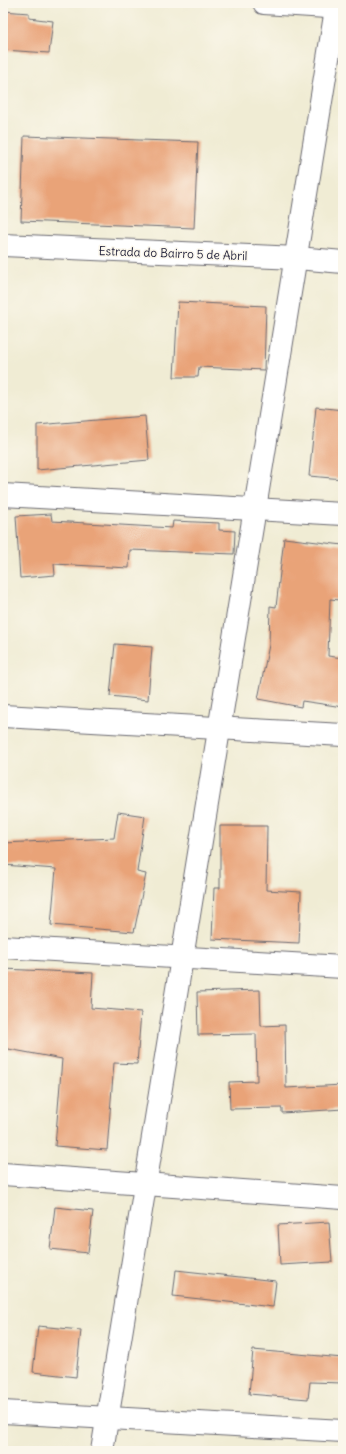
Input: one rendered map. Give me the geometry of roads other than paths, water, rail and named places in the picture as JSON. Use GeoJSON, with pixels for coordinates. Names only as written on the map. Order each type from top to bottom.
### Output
{"type":"FeatureCollection","features":[{"type":"Feature","properties":{"kind":"street"},"geometry":{"type":"LineString","coordinates":[[102,1451],[255,509],[339,6],[264,3]]}},
{"type":"Feature","properties":{"kind":"street","name":"Estrada do Bairro 5 de Abril"},"geometry":{"type":"LineString","coordinates":[[3,245],[297,258],[343,262]]}},
{"type":"Feature","properties":{"kind":"street"},"geometry":{"type":"LineString","coordinates":[[3,495],[343,514]]}},
{"type":"Feature","properties":{"kind":"street"},"geometry":{"type":"LineString","coordinates":[[3,716],[343,735]]}},
{"type":"Feature","properties":{"kind":"street"},"geometry":{"type":"LineString","coordinates":[[3,947],[343,966]]}},
{"type":"Feature","properties":{"kind":"street"},"geometry":{"type":"LineString","coordinates":[[3,1174],[343,1198]]}},
{"type":"Feature","properties":{"kind":"street"},"geometry":{"type":"LineString","coordinates":[[3,1412],[343,1431]]}}]}
